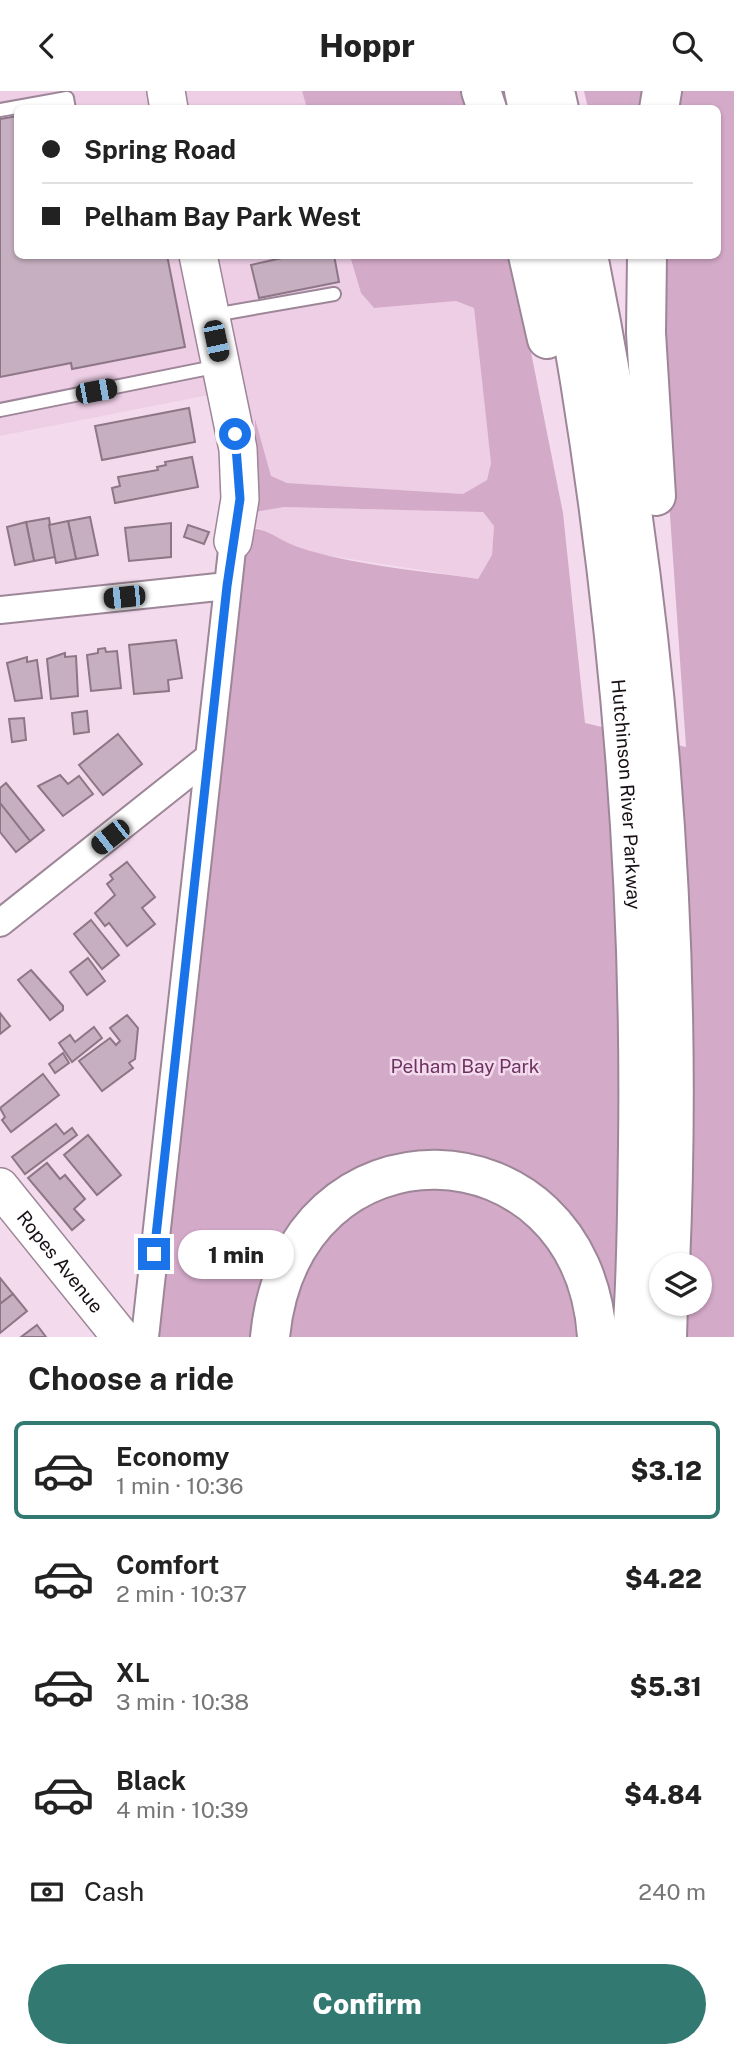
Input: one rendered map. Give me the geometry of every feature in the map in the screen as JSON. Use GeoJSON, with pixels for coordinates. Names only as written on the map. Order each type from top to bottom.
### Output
{"type":"FeatureCollection","features":[{"type":"Feature","properties":{"kind":"highway"},"geometry":{"type":"LineString","coordinates":[[529,259],[561,411],[600,535]]}},
{"type":"Feature","properties":{"kind":"highway","name":"Hutchinson River Parkway"},"geometry":{"type":"LineString","coordinates":[[559,259],[600,535],[628,795],[637,989],[638,1116],[632,1337]]}},
{"type":"Feature","properties":{"kind":"highway","name":"Hutchinson River Parkway"},"geometry":{"type":"LineString","coordinates":[[590,259],[626,460],[654,683],[666,840],[672,1021],[670,1253]]}},
{"type":"Feature","properties":{"kind":"highway"},"geometry":{"type":"LineString","coordinates":[[647,259],[649,416],[664,608],[654,683]]}},
{"type":"Feature","properties":{"kind":"highway"},"geometry":{"type":"LineString","coordinates":[[270,1337],[284,1277],[295,1249],[315,1223],[339,1201],[367,1183],[415,1169],[458,1171],[476,1176],[505,1187],[539,1211],[560,1232],[585,1275],[597,1337]]}},
{"type":"Feature","properties":{"kind":"highway"},"geometry":{"type":"LineString","coordinates":[[667,1337],[668,1316]]}},
{"type":"Feature","properties":{"kind":"street"},"geometry":{"type":"LineString","coordinates":[[145,1337],[240,477],[238,449],[199,259]]}},
{"type":"Feature","properties":{"kind":"street"},"geometry":{"type":"LineString","coordinates":[[0,610],[227,586]]}},
{"type":"Feature","properties":{"kind":"street"},"geometry":{"type":"LineString","coordinates":[[0,923],[209,757]]}},
{"type":"Feature","properties":{"kind":"street","name":"Ropes Avenue"},"geometry":{"type":"LineString","coordinates":[[0,1187],[121,1337]]}},
{"type":"Feature","properties":{"kind":"lane"},"geometry":{"type":"LineString","coordinates":[[28,105],[67,98],[68,105]]}},
{"type":"Feature","properties":{"kind":"lane"},"geometry":{"type":"LineString","coordinates":[[211,316],[334,294]]}},
{"type":"Feature","properties":{"kind":"lane"},"geometry":{"type":"LineString","coordinates":[[0,410],[221,366]]}},
{"type":"Feature","properties":{"kind":"shaded area"},"geometry":{"type":"Polygon","coordinates":[[[0,91],[302,91],[306,105],[14,105],[14,259],[351,259],[361,293],[374,308],[456,301],[474,308],[491,463],[487,480],[463,494],[287,483],[271,476],[256,425],[256,512],[284,507],[483,512],[494,526],[492,555],[478,579],[319,554],[292,545],[259,528],[249,529],[246,557],[224,558],[219,393],[0,436],[0,91]]]}},
{"type":"Feature","properties":{"kind":"green space"},"geometry":{"type":"Polygon","coordinates":[[[302,91],[463,91],[468,105],[306,105],[302,91]]]}},
{"type":"Feature","properties":{"kind":"green space"},"geometry":{"type":"Polygon","coordinates":[[[584,91],[650,91],[648,105],[587,105],[584,91]]]}},
{"type":"Feature","properties":{"kind":"green space","name":"Pelham Bay Park"},"geometry":{"type":"Polygon","coordinates":[[[678,91],[734,91],[734,1337],[154,1337],[249,529],[262,530],[292,545],[342,559],[478,579],[492,555],[494,526],[483,512],[284,507],[255,512],[255,419],[271,476],[287,483],[463,494],[487,480],[491,463],[474,308],[456,301],[374,308],[361,293],[351,259],[508,259],[525,322],[563,513],[585,723],[686,747],[663,414],[660,259],[721,259],[721,105],[676,105],[678,91]]]}},
{"type":"Feature","properties":{"kind":"building"},"geometry":{"type":"Polygon","coordinates":[[[14,117],[14,259],[168,259],[185,347],[72,369],[71,363],[0,377],[0,119],[14,117]]]}},
{"type":"Feature","properties":{"kind":"building"},"geometry":{"type":"Polygon","coordinates":[[[277,259],[335,259],[339,282],[259,298],[251,265],[277,259]]]}},
{"type":"Feature","properties":{"kind":"building"},"geometry":{"type":"Polygon","coordinates":[[[189,408],[195,442],[102,460],[95,426],[189,408]]]}},
{"type":"Feature","properties":{"kind":"building"},"geometry":{"type":"Polygon","coordinates":[[[192,457],[198,487],[115,503],[112,488],[120,486],[118,477],[158,470],[157,467],[166,465],[165,462],[192,457]]]}},
{"type":"Feature","properties":{"kind":"building"},"geometry":{"type":"Polygon","coordinates":[[[90,517],[98,555],[76,559],[68,521],[90,517]]]}},
{"type":"Feature","properties":{"kind":"building"},"geometry":{"type":"Polygon","coordinates":[[[49,518],[55,557],[34,561],[26,522],[49,518]]]}},
{"type":"Feature","properties":{"kind":"building"},"geometry":{"type":"Polygon","coordinates":[[[68,521],[76,559],[56,563],[49,525],[68,521]]]}},
{"type":"Feature","properties":{"kind":"building"},"geometry":{"type":"Polygon","coordinates":[[[26,522],[34,561],[15,565],[7,527],[26,522]]]}},
{"type":"Feature","properties":{"kind":"building"},"geometry":{"type":"Polygon","coordinates":[[[171,523],[171,557],[129,561],[125,528],[171,523]]]}},
{"type":"Feature","properties":{"kind":"building"},"geometry":{"type":"Polygon","coordinates":[[[188,525],[209,532],[204,544],[184,537],[188,525]]]}},
{"type":"Feature","properties":{"kind":"building"},"geometry":{"type":"Polygon","coordinates":[[[176,640],[182,678],[168,680],[169,691],[134,694],[129,645],[176,640]]]}},
{"type":"Feature","properties":{"kind":"building"},"geometry":{"type":"Polygon","coordinates":[[[105,648],[106,652],[117,651],[121,688],[91,691],[87,655],[98,653],[98,649],[105,648]]]}},
{"type":"Feature","properties":{"kind":"building"},"geometry":{"type":"Polygon","coordinates":[[[65,653],[65,657],[76,656],[78,696],[51,699],[47,659],[65,653]]]}},
{"type":"Feature","properties":{"kind":"building"},"geometry":{"type":"Polygon","coordinates":[[[27,657],[27,662],[37,660],[42,698],[15,701],[7,663],[27,657]]]}},
{"type":"Feature","properties":{"kind":"building"},"geometry":{"type":"Polygon","coordinates":[[[87,711],[89,732],[74,734],[72,713],[87,711]]]}},
{"type":"Feature","properties":{"kind":"building"},"geometry":{"type":"Polygon","coordinates":[[[24,718],[26,740],[12,742],[9,719],[24,718]]]}},
{"type":"Feature","properties":{"kind":"building"},"geometry":{"type":"Polygon","coordinates":[[[118,734],[142,764],[103,795],[79,765],[118,734]]]}},
{"type":"Feature","properties":{"kind":"building"},"geometry":{"type":"Polygon","coordinates":[[[60,775],[68,784],[79,776],[93,794],[63,816],[38,786],[60,775]]]}},
{"type":"Feature","properties":{"kind":"building"},"geometry":{"type":"Polygon","coordinates":[[[6,783],[44,830],[30,841],[0,803],[0,788],[6,783]]]}},
{"type":"Feature","properties":{"kind":"building"},"geometry":{"type":"Polygon","coordinates":[[[0,803],[30,841],[16,852],[0,832],[0,803]]]}},
{"type":"Feature","properties":{"kind":"building"},"geometry":{"type":"Polygon","coordinates":[[[127,862],[155,897],[142,908],[155,924],[127,946],[109,923],[105,926],[95,913],[115,895],[107,884],[113,879],[110,875],[127,862]]]}},
{"type":"Feature","properties":{"kind":"building"},"geometry":{"type":"Polygon","coordinates":[[[91,920],[119,955],[102,969],[74,934],[91,920]]]}},
{"type":"Feature","properties":{"kind":"building"},"geometry":{"type":"Polygon","coordinates":[[[88,958],[105,981],[87,995],[70,972],[88,958]]]}},
{"type":"Feature","properties":{"kind":"building"},"geometry":{"type":"Polygon","coordinates":[[[31,970],[63,1006],[63,1010],[50,1020],[18,980],[31,970]]]}},
{"type":"Feature","properties":{"kind":"building"},"geometry":{"type":"Polygon","coordinates":[[[0,1013],[10,1026],[0,1034],[0,1013]]]}},
{"type":"Feature","properties":{"kind":"building"},"geometry":{"type":"Polygon","coordinates":[[[127,1015],[138,1028],[135,1059],[129,1063],[133,1068],[102,1091],[79,1061],[110,1038],[116,1045],[120,1041],[110,1028],[127,1015]]]}},
{"type":"Feature","properties":{"kind":"building"},"geometry":{"type":"Polygon","coordinates":[[[94,1027],[102,1038],[72,1062],[59,1043],[70,1035],[75,1042],[94,1027]]]}},
{"type":"Feature","properties":{"kind":"building"},"geometry":{"type":"Polygon","coordinates":[[[63,1053],[69,1063],[55,1073],[49,1064],[63,1053]]]}},
{"type":"Feature","properties":{"kind":"building"},"geometry":{"type":"Polygon","coordinates":[[[43,1074],[59,1095],[11,1132],[2,1120],[5,1117],[0,1108],[43,1074]]]}},
{"type":"Feature","properties":{"kind":"building"},"geometry":{"type":"Polygon","coordinates":[[[56,1124],[64,1134],[72,1128],[77,1135],[25,1174],[12,1157],[56,1124]]]}},
{"type":"Feature","properties":{"kind":"building"},"geometry":{"type":"Polygon","coordinates":[[[88,1135],[121,1175],[97,1195],[64,1155],[88,1135]]]}},
{"type":"Feature","properties":{"kind":"building"},"geometry":{"type":"Polygon","coordinates":[[[47,1163],[60,1179],[65,1175],[85,1199],[74,1209],[84,1220],[72,1230],[28,1178],[47,1163]]]}},
{"type":"Feature","properties":{"kind":"building"},"geometry":{"type":"Polygon","coordinates":[[[0,1278],[13,1294],[0,1304],[0,1278]]]}},
{"type":"Feature","properties":{"kind":"building"},"geometry":{"type":"Polygon","coordinates":[[[13,1294],[27,1311],[0,1333],[0,1304],[13,1294]]]}},
{"type":"Feature","properties":{"kind":"building"},"geometry":{"type":"Polygon","coordinates":[[[37,1325],[46,1337],[21,1337],[37,1325]]]}},
{"type":"Feature","properties":{"kind":"route"},"geometry":{"type":"LineString","coordinates":[[154,1254],[227,586],[240,499],[235,434]]}}]}
